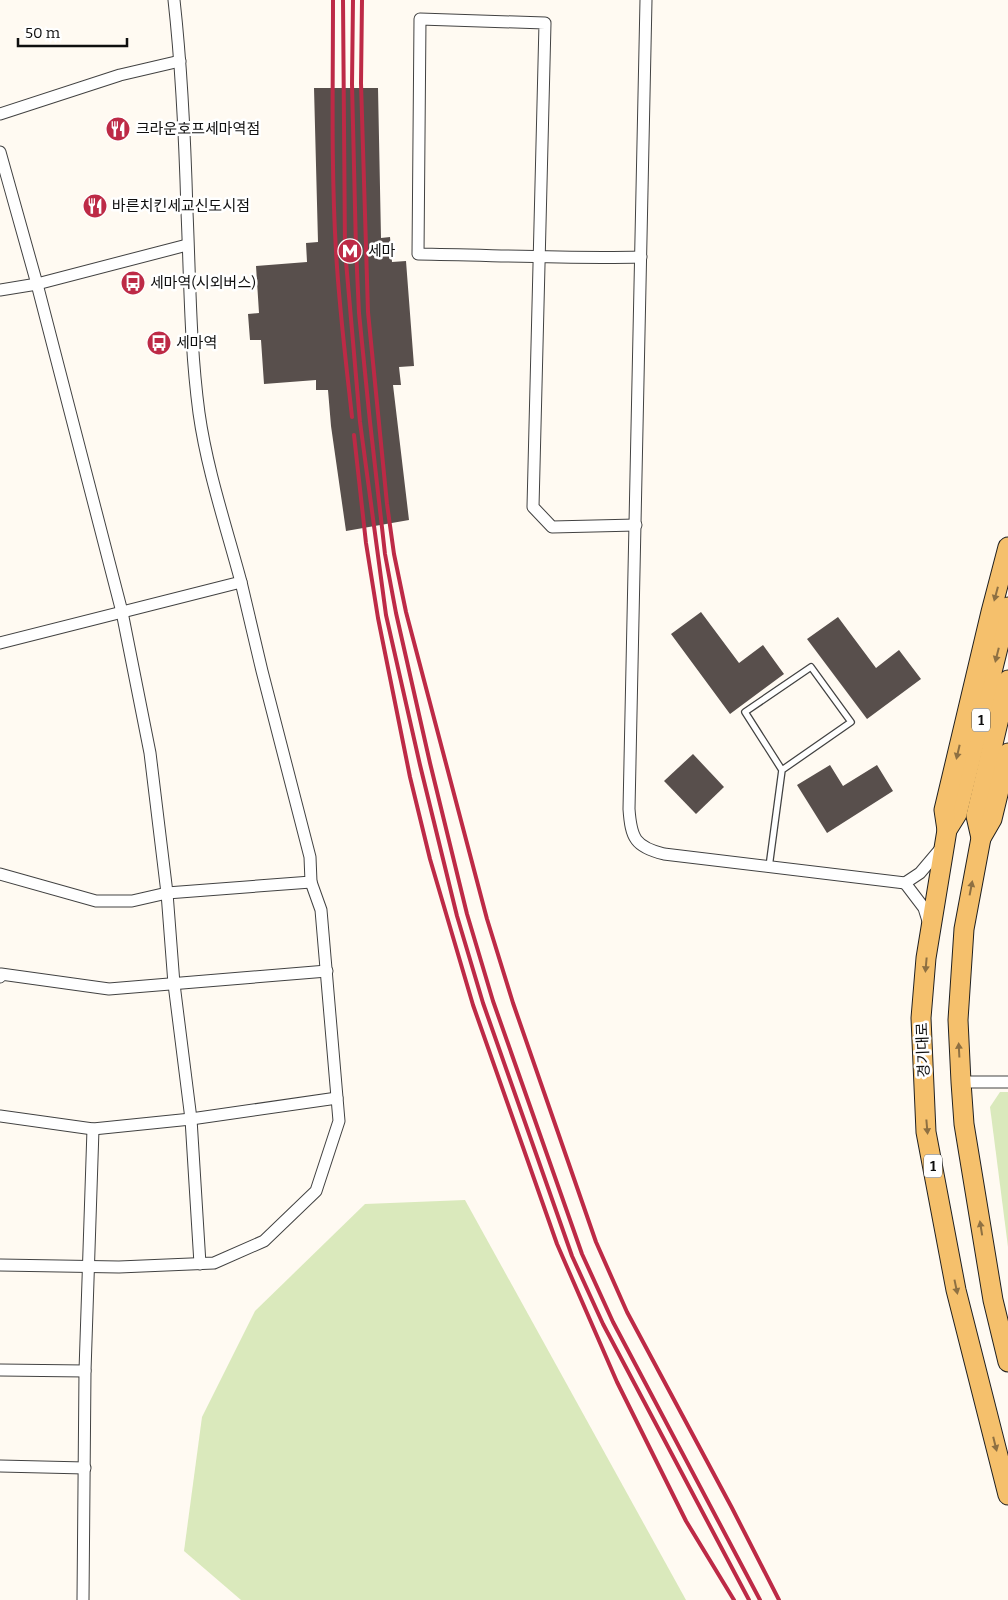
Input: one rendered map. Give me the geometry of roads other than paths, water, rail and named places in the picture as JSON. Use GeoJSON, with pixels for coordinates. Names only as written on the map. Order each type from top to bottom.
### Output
{"type":"FeatureCollection","features":[{"type":"Feature","properties":{"kind":"main road"},"geometry":{"type":"LineString","coordinates":[[946,837],[944,810],[1008,547]]}},
{"type":"Feature","properties":{"kind":"main road","name":"경기대로"},"geometry":{"type":"LineString","coordinates":[[1008,607],[957,814],[946,837],[930,929],[921,1018],[926,1132],[956,1290],[1008,1495]]}},
{"type":"Feature","properties":{"kind":"main road","name":"1"},"geometry":{"type":"LineString","coordinates":[[1008,680],[976,816],[981,838],[964,929],[958,1020],[964,1124],[992,1300],[1008,1362]]}},
{"type":"Feature","properties":{"kind":"main road"},"geometry":{"type":"LineString","coordinates":[[981,838],[992,819],[1008,753]]}},
{"type":"Feature","properties":{"kind":"street"},"geometry":{"type":"LineString","coordinates":[[0,1264],[119,1267],[214,1263],[264,1240],[316,1191],[339,1121],[321,910],[311,882],[310,857],[262,672],[241,582],[204,447],[195,374],[187,245],[187,205],[180,61],[174,0]]}},
{"type":"Feature","properties":{"kind":"street"},"geometry":{"type":"LineString","coordinates":[[646,0],[630,826],[636,841],[652,851],[905,883],[920,873],[946,837]]}},
{"type":"Feature","properties":{"kind":"street"},"geometry":{"type":"LineString","coordinates":[[636,525],[552,527],[532,507],[539,256],[545,23],[420,19],[418,254],[539,256],[641,257]]}},
{"type":"Feature","properties":{"kind":"street"},"geometry":{"type":"LineString","coordinates":[[0,114],[120,75],[180,61]]}},
{"type":"Feature","properties":{"kind":"street"},"geometry":{"type":"LineString","coordinates":[[0,152],[37,284],[122,612],[150,753],[167,893],[174,984],[191,1119],[200,1264]]}},
{"type":"Feature","properties":{"kind":"street"},"geometry":{"type":"LineString","coordinates":[[0,290],[37,284],[187,245]]}},
{"type":"Feature","properties":{"kind":"street"},"geometry":{"type":"LineString","coordinates":[[0,643],[241,582]]}},
{"type":"Feature","properties":{"kind":"street"},"geometry":{"type":"LineString","coordinates":[[0,874],[96,901],[132,901],[167,893],[311,882]]}},
{"type":"Feature","properties":{"kind":"street"},"geometry":{"type":"LineString","coordinates":[[905,883],[924,908],[930,929]]}},
{"type":"Feature","properties":{"kind":"street"},"geometry":{"type":"LineString","coordinates":[[0,977],[1,974],[109,988],[327,971]]}},
{"type":"Feature","properties":{"kind":"street"},"geometry":{"type":"LineString","coordinates":[[961,1082],[1008,1082]]}},
{"type":"Feature","properties":{"kind":"street"},"geometry":{"type":"LineString","coordinates":[[0,1116],[93,1129],[191,1119],[337,1098]]}},
{"type":"Feature","properties":{"kind":"street"},"geometry":{"type":"LineString","coordinates":[[83,1600],[85,1372],[93,1129]]}},
{"type":"Feature","properties":{"kind":"street"},"geometry":{"type":"LineString","coordinates":[[0,1370],[85,1372]]}},
{"type":"Feature","properties":{"kind":"street"},"geometry":{"type":"LineString","coordinates":[[0,1466],[85,1468]]}},
{"type":"Feature","properties":{"kind":"lane"},"geometry":{"type":"LineString","coordinates":[[769,866],[782,770],[745,712],[812,667],[850,722],[782,770]]}},
{"type":"Feature","properties":{"kind":"railway"},"geometry":{"type":"LineString","coordinates":[[333,0],[334,220],[339,293],[352,417]]}},
{"type":"Feature","properties":{"kind":"railway"},"geometry":{"type":"LineString","coordinates":[[343,0],[345,250],[360,422],[386,615],[457,916],[483,1003],[572,1256],[603,1324],[749,1600]]}},
{"type":"Feature","properties":{"kind":"railway"},"geometry":{"type":"LineString","coordinates":[[353,0],[352,84],[359,313],[385,554],[396,613],[430,763],[467,914],[493,1001],[582,1254],[613,1322],[760,1600]]}},
{"type":"Feature","properties":{"kind":"railway"},"geometry":{"type":"LineString","coordinates":[[362,0],[361,83],[368,312],[387,504],[394,554],[406,612],[487,919],[513,1003],[596,1242],[627,1312],[779,1600]]}},
{"type":"Feature","properties":{"kind":"railway"},"geometry":{"type":"LineString","coordinates":[[354,435],[366,543],[378,618],[410,777],[430,859],[473,1005],[557,1244],[617,1382],[686,1521],[734,1600]]}},
{"type":"Feature","properties":{"kind":"place","name":"크라운호프세마역점"},"geometry":{"type":"Point","coordinates":[118,129]}},
{"type":"Feature","properties":{"kind":"place","name":"바른치킨세교신도시점"},"geometry":{"type":"Point","coordinates":[95,206]}},
{"type":"Feature","properties":{"kind":"place","name":"세마"},"geometry":{"type":"Point","coordinates":[350,251]}},
{"type":"Feature","properties":{"kind":"place","name":"세마역(시외버스)"},"geometry":{"type":"Point","coordinates":[133,283]}},
{"type":"Feature","properties":{"kind":"place","name":"세마역"},"geometry":{"type":"Point","coordinates":[159,343]}}]}
